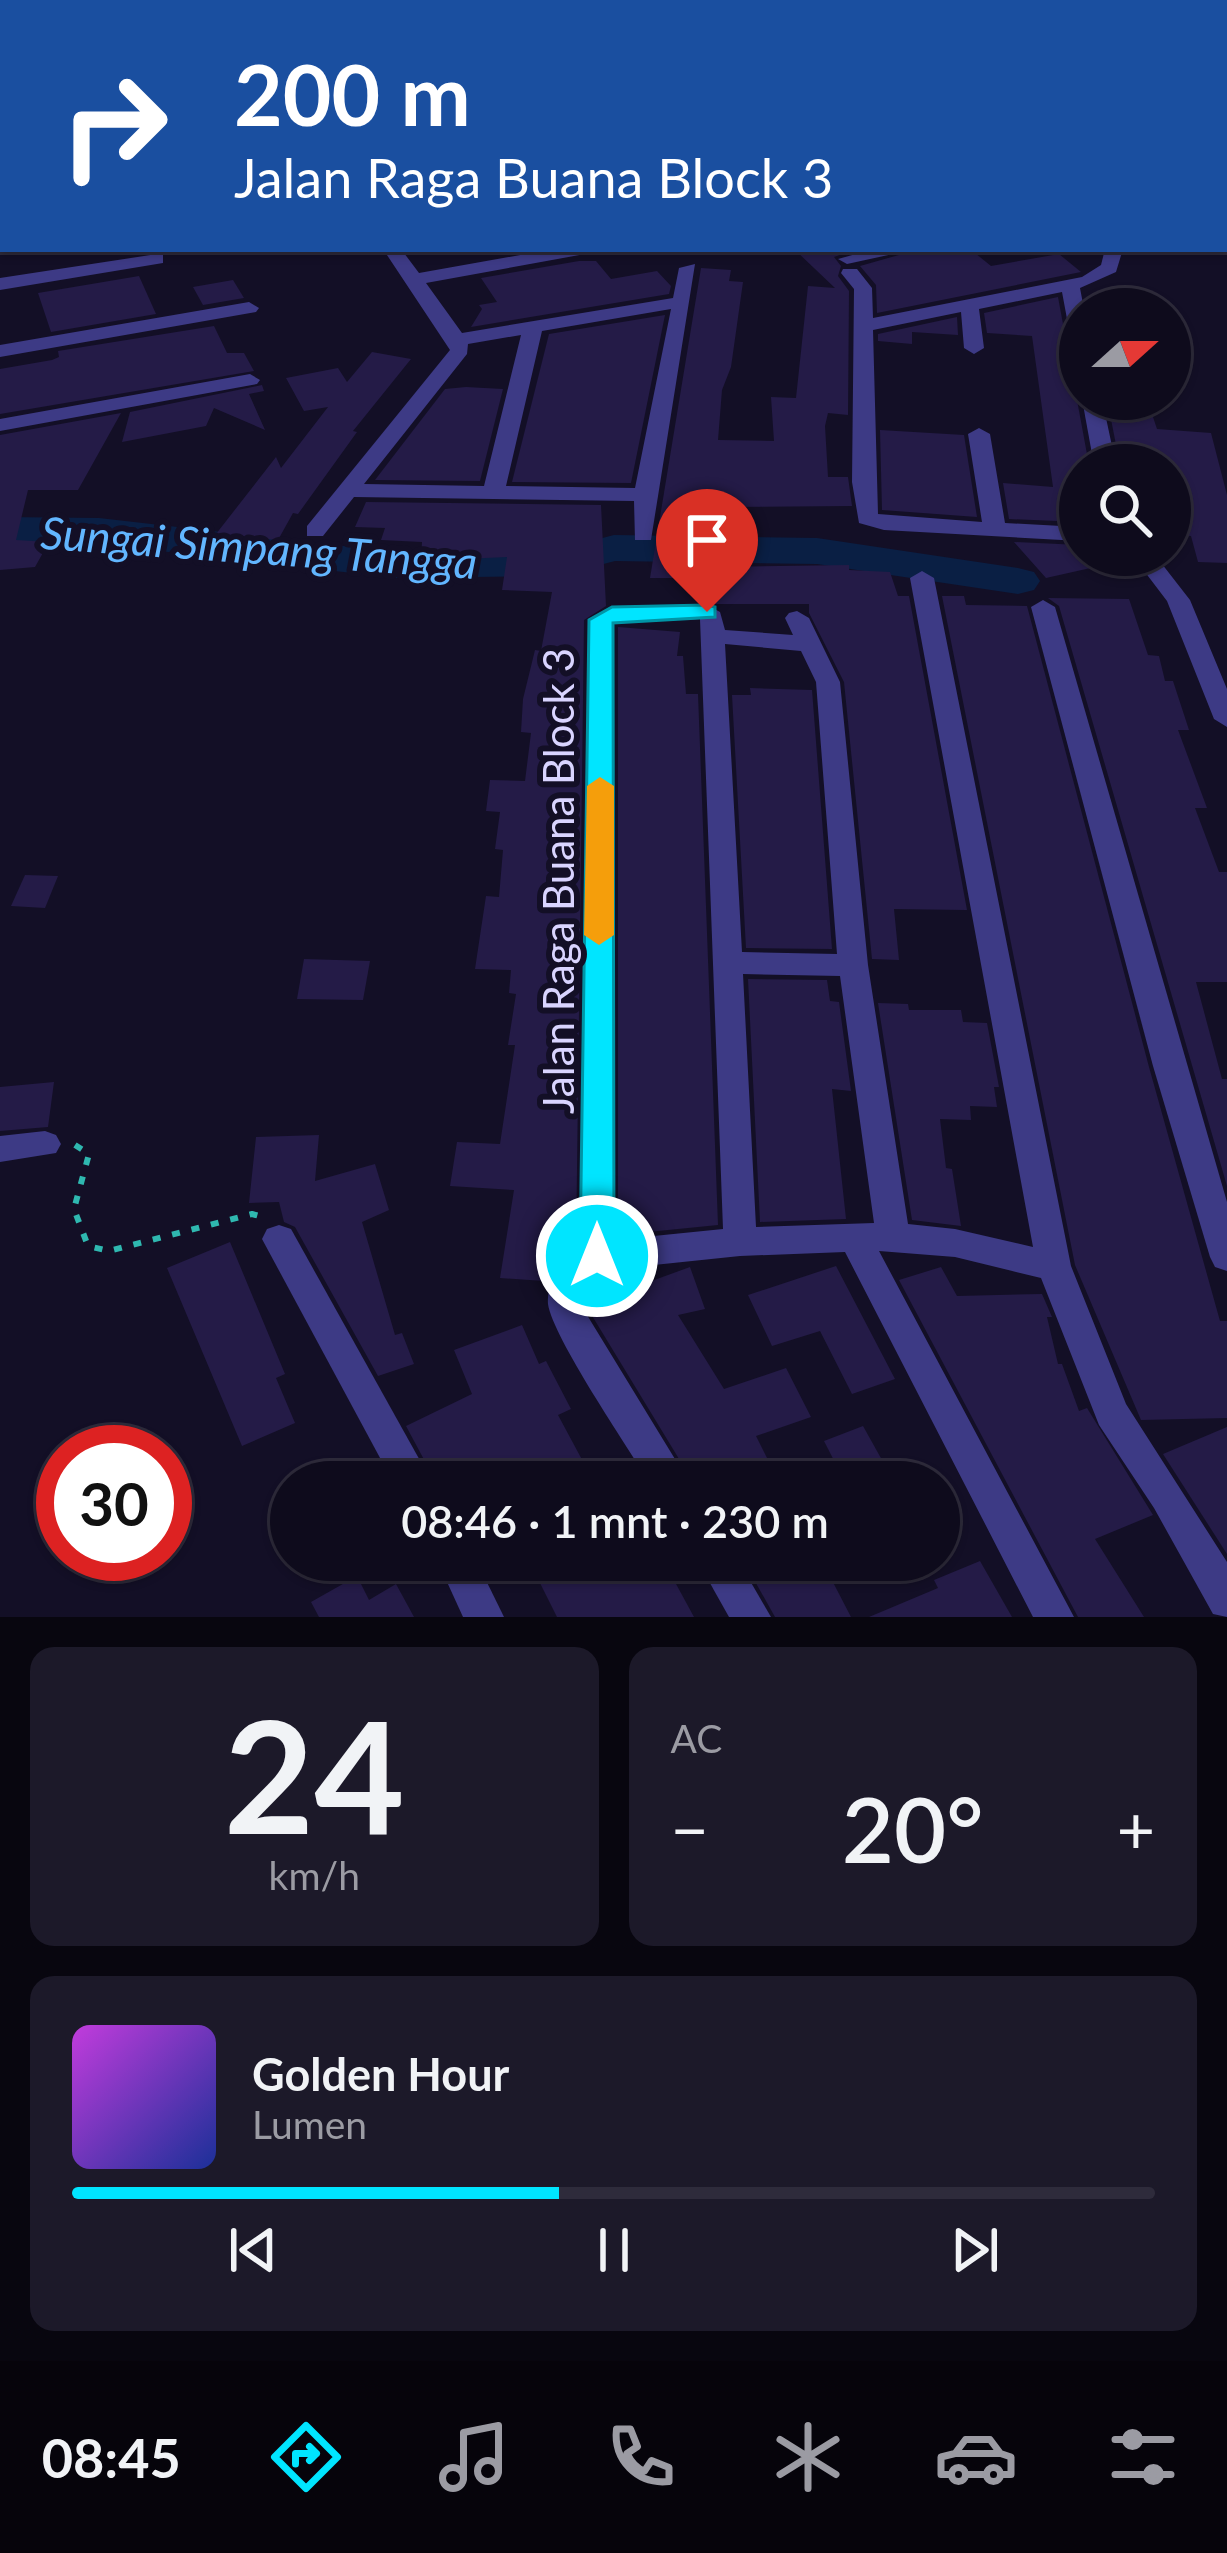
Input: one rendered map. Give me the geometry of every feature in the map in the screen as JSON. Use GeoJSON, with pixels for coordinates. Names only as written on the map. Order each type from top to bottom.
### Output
{"type":"FeatureCollection","features":[{"type":"Feature","properties":{"kind":"street"},"geometry":{"type":"LineString","coordinates":[[315,530],[352,490],[460,350],[394,252]]}},
{"type":"Feature","properties":{"kind":"street"},"geometry":{"type":"LineString","coordinates":[[411,280],[568,252]]}},
{"type":"Feature","properties":{"kind":"street"},"geometry":{"type":"LineString","coordinates":[[854,274],[901,252]]}},
{"type":"Feature","properties":{"kind":"street"},"geometry":{"type":"LineString","coordinates":[[864,326],[895,316],[1070,284],[1105,273],[1113,252]]}},
{"type":"Feature","properties":{"kind":"street"},"geometry":{"type":"LineString","coordinates":[[0,284],[157,259]]}},
{"type":"Feature","properties":{"kind":"street"},"geometry":{"type":"LineString","coordinates":[[644,535],[645,495],[688,268]]}},
{"type":"Feature","properties":{"kind":"street"},"geometry":{"type":"LineString","coordinates":[[854,274],[895,316]]}},
{"type":"Feature","properties":{"kind":"street"},"geometry":{"type":"LineString","coordinates":[[854,274],[864,326],[862,482],[867,518],[884,523],[1059,532]]}},
{"type":"Feature","properties":{"kind":"street"},"geometry":{"type":"LineString","coordinates":[[1070,284],[1071,288]]}},
{"type":"Feature","properties":{"kind":"street"},"geometry":{"type":"LineString","coordinates":[[457,340],[680,302]]}},
{"type":"Feature","properties":{"kind":"street"},"geometry":{"type":"LineString","coordinates":[[969,302],[974,348]]}},
{"type":"Feature","properties":{"kind":"street"},"geometry":{"type":"LineString","coordinates":[[0,351],[249,308]]}},
{"type":"Feature","properties":{"kind":"street"},"geometry":{"type":"LineString","coordinates":[[493,493],[533,327]]}},
{"type":"Feature","properties":{"kind":"street"},"geometry":{"type":"LineString","coordinates":[[0,425],[250,380]]}},
{"type":"Feature","properties":{"kind":"street"},"geometry":{"type":"LineString","coordinates":[[979,434],[994,527]]}},
{"type":"Feature","properties":{"kind":"street"},"geometry":{"type":"LineString","coordinates":[[352,490],[645,495]]}},
{"type":"Feature","properties":{"kind":"street"},"geometry":{"type":"LineString","coordinates":[[1159,576],[1178,600],[1227,719]]}},
{"type":"Feature","properties":{"kind":"street"},"geometry":{"type":"LineString","coordinates":[[922,578],[1054,1266],[1112,1414],[1167,1495],[1227,1600]]}},
{"type":"Feature","properties":{"kind":"street"},"geometry":{"type":"LineString","coordinates":[[1043,607],[1169,1066],[1227,1257]]}},
{"type":"Feature","properties":{"kind":"street","name":"Jalan Raga Buana Block 3"},"geometry":{"type":"LineString","coordinates":[[597,1256],[601,620],[612,615],[707,612],[712,627]]}},
{"type":"Feature","properties":{"kind":"street"},"geometry":{"type":"LineString","coordinates":[[740,1241],[712,627],[803,631],[828,682],[853,965],[893,1236]]}},
{"type":"Feature","properties":{"kind":"street"},"geometry":{"type":"LineString","coordinates":[[727,963],[853,965]]}},
{"type":"Feature","properties":{"kind":"street"},"geometry":{"type":"LineString","coordinates":[[0,1149],[45,1144]]}},
{"type":"Feature","properties":{"kind":"street"},"geometry":{"type":"LineString","coordinates":[[657,1461],[571,1320],[565,1301],[569,1283],[597,1256],[740,1241],[893,1236],[955,1243],[1054,1266]]}},
{"type":"Feature","properties":{"kind":"street"},"geometry":{"type":"LineString","coordinates":[[279,1239],[401,1461]]}},
{"type":"Feature","properties":{"kind":"street"},"geometry":{"type":"LineString","coordinates":[[855,1239],[1054,1617]]}},
{"type":"Feature","properties":{"kind":"street"},"geometry":{"type":"LineString","coordinates":[[466,1581],[484,1617]]}},
{"type":"Feature","properties":{"kind":"street"},"geometry":{"type":"LineString","coordinates":[[729,1581],[751,1617]]}},
{"type":"Feature","properties":{"kind":"path"},"geometry":{"type":"LineString","coordinates":[[45,1144],[71,1144],[89,1154],[74,1209],[88,1246],[109,1251],[252,1214],[271,1219],[279,1239]]}},
{"type":"Feature","properties":{"kind":"building"},"geometry":{"type":"Polygon","coordinates":[[[797,252],[848,252],[834,257],[841,266],[838,276],[849,291],[848,415],[828,413],[825,426],[828,477],[848,477],[852,506],[723,507],[716,567],[849,565],[849,570],[890,572],[898,596],[909,596],[967,910],[894,909],[899,960],[872,959],[844,682],[809,613],[809,604],[715,604],[707,601],[706,578],[650,578],[701,268],[731,270],[729,281],[743,282],[731,367],[722,390],[718,440],[774,441],[771,397],[796,398],[808,286],[835,288],[797,252]]]}},
{"type":"Feature","properties":{"kind":"building"},"geometry":{"type":"Polygon","coordinates":[[[909,252],[974,252],[991,266],[1059,254],[1081,272],[877,313],[876,285],[860,266],[909,252]]]}},
{"type":"Feature","properties":{"kind":"building"},"geometry":{"type":"Polygon","coordinates":[[[596,261],[611,279],[657,271],[671,286],[669,294],[471,327],[482,309],[479,305],[497,302],[481,278],[596,261]]]}},
{"type":"Feature","properties":{"kind":"building"},"geometry":{"type":"Polygon","coordinates":[[[139,276],[156,314],[51,332],[38,293],[139,276]]]}},
{"type":"Feature","properties":{"kind":"building"},"geometry":{"type":"Polygon","coordinates":[[[233,280],[244,298],[203,305],[193,287],[233,280]]]}},
{"type":"Feature","properties":{"kind":"building"},"geometry":{"type":"Polygon","coordinates":[[[1058,297],[1059,420],[1081,420],[1085,444],[1059,444],[1059,521],[1009,519],[1003,483],[1053,487],[1032,336],[987,333],[984,313],[1058,297]]]}},
{"type":"Feature","properties":{"kind":"building"},"geometry":{"type":"Polygon","coordinates":[[[665,315],[631,483],[512,482],[549,334],[665,315]]]}},
{"type":"Feature","properties":{"kind":"building"},"geometry":{"type":"Polygon","coordinates":[[[957,317],[958,335],[912,332],[912,344],[878,341],[878,334],[957,317]]]}},
{"type":"Feature","properties":{"kind":"building"},"geometry":{"type":"Polygon","coordinates":[[[214,326],[227,353],[244,353],[254,371],[0,414],[0,369],[52,360],[59,357],[58,351],[214,326]]]}},
{"type":"Feature","properties":{"kind":"building"},"geometry":{"type":"Polygon","coordinates":[[[372,352],[411,359],[353,431],[357,432],[298,514],[293,513],[278,540],[216,534],[276,457],[281,468],[328,407],[304,411],[286,378],[338,368],[347,382],[372,352]]]}},
{"type":"Feature","properties":{"kind":"building"},"geometry":{"type":"Polygon","coordinates":[[[262,385],[264,391],[249,394],[265,430],[214,408],[206,426],[122,442],[130,412],[262,385]]]}},
{"type":"Feature","properties":{"kind":"building"},"geometry":{"type":"Polygon","coordinates":[[[445,389],[503,389],[480,481],[375,480],[445,389]]]}},
{"type":"Feature","properties":{"kind":"building"},"geometry":{"type":"Polygon","coordinates":[[[121,413],[78,490],[28,490],[16,540],[49,542],[35,567],[0,570],[0,435],[121,413]]]}},
{"type":"Feature","properties":{"kind":"building"},"geometry":{"type":"Polygon","coordinates":[[[1111,420],[1154,420],[1157,429],[1211,433],[1227,495],[1227,563],[1198,562],[1191,536],[1191,444],[1116,444],[1111,420]]]}},
{"type":"Feature","properties":{"kind":"building"},"geometry":{"type":"Polygon","coordinates":[[[880,430],[964,435],[977,517],[882,510],[880,430]]]}},
{"type":"Feature","properties":{"kind":"building"},"geometry":{"type":"Polygon","coordinates":[[[366,502],[601,505],[606,606],[584,620],[576,1248],[548,1248],[544,1281],[500,1278],[514,1190],[450,1186],[457,1142],[500,1144],[515,1045],[508,1045],[516,994],[509,993],[511,970],[475,969],[486,896],[499,897],[503,850],[495,849],[500,812],[486,811],[490,780],[525,781],[531,733],[521,732],[523,699],[535,650],[541,651],[552,592],[502,590],[507,557],[421,561],[422,542],[381,540],[385,528],[355,527],[366,502]]]}},
{"type":"Feature","properties":{"kind":"building"},"geometry":{"type":"Polygon","coordinates":[[[1014,542],[1059,544],[1059,575],[1046,578],[1014,542]]]}},
{"type":"Feature","properties":{"kind":"building"},"geometry":{"type":"Polygon","coordinates":[[[942,596],[964,596],[966,605],[1027,606],[1220,1321],[1227,1321],[1227,1418],[1141,1420],[1075,1265],[942,596]]]}},
{"type":"Feature","properties":{"kind":"building"},"geometry":{"type":"Polygon","coordinates":[[[1048,598],[1129,599],[1148,655],[1159,656],[1165,681],[1173,681],[1189,730],[1178,730],[1207,808],[1195,808],[1219,872],[1227,872],[1227,982],[1196,982],[1222,1079],[1227,1079],[1227,1186],[1059,606],[1048,598]]]}},
{"type":"Feature","properties":{"kind":"building"},"geometry":{"type":"Polygon","coordinates":[[[618,627],[680,632],[677,656],[683,656],[686,694],[698,694],[718,1225],[618,1235],[618,627]]]}},
{"type":"Feature","properties":{"kind":"building"},"geometry":{"type":"Polygon","coordinates":[[[750,688],[812,690],[832,949],[746,948],[732,695],[751,695],[750,688]]]}},
{"type":"Feature","properties":{"kind":"building"},"geometry":{"type":"Polygon","coordinates":[[[25,875],[58,876],[45,908],[11,906],[25,875]]]}},
{"type":"Feature","properties":{"kind":"building"},"geometry":{"type":"Polygon","coordinates":[[[304,959],[370,961],[363,1000],[297,999],[304,959]]]}},
{"type":"Feature","properties":{"kind":"building"},"geometry":{"type":"Polygon","coordinates":[[[748,979],[827,980],[830,1001],[839,1002],[851,1091],[832,1089],[846,1219],[760,1222],[748,979]]]}},
{"type":"Feature","properties":{"kind":"building"},"geometry":{"type":"Polygon","coordinates":[[[878,1003],[908,1004],[909,1010],[961,1010],[963,1022],[987,1023],[999,1087],[994,1087],[997,1107],[970,1106],[971,1120],[940,1119],[961,1226],[912,1220],[878,1003]]]}},
{"type":"Feature","properties":{"kind":"building"},"geometry":{"type":"Polygon","coordinates":[[[54,1082],[48,1127],[0,1131],[0,1087],[54,1082]]]}},
{"type":"Feature","properties":{"kind":"building"},"geometry":{"type":"Polygon","coordinates":[[[319,1135],[315,1181],[375,1164],[389,1210],[362,1222],[395,1335],[402,1333],[414,1364],[378,1376],[295,1227],[284,1222],[279,1202],[249,1203],[256,1137],[319,1135]]]}},
{"type":"Feature","properties":{"kind":"building"},"geometry":{"type":"Polygon","coordinates":[[[230,1242],[285,1374],[276,1378],[295,1423],[242,1446],[167,1268],[230,1242]]]}},
{"type":"Feature","properties":{"kind":"building"},"geometry":{"type":"Polygon","coordinates":[[[836,1266],[895,1379],[852,1394],[820,1331],[772,1346],[748,1295],[836,1266]]]}},
{"type":"Feature","properties":{"kind":"building"},"geometry":{"type":"Polygon","coordinates":[[[690,1267],[705,1309],[678,1315],[724,1389],[786,1368],[811,1417],[756,1436],[768,1461],[680,1461],[591,1314],[591,1303],[690,1267]]]}},
{"type":"Feature","properties":{"kind":"building"},"geometry":{"type":"Polygon","coordinates":[[[941,1267],[957,1296],[1042,1294],[1052,1317],[1047,1317],[1058,1364],[1062,1364],[1079,1411],[1087,1408],[1153,1515],[1095,1539],[1144,1617],[1078,1617],[899,1280],[941,1267]]]}},
{"type":"Feature","properties":{"kind":"building"},"geometry":{"type":"Polygon","coordinates":[[[522,1325],[539,1364],[546,1361],[571,1409],[558,1415],[583,1461],[425,1461],[406,1426],[472,1394],[454,1350],[522,1325]]]}},
{"type":"Feature","properties":{"kind":"building"},"geometry":{"type":"Polygon","coordinates":[[[863,1426],[883,1461],[834,1461],[824,1441],[863,1426]]]}},
{"type":"Feature","properties":{"kind":"building"},"geometry":{"type":"Polygon","coordinates":[[[1227,1427],[1227,1554],[1163,1454],[1227,1427]]]}},
{"type":"Feature","properties":{"kind":"building"},"geometry":{"type":"Polygon","coordinates":[[[980,1561],[1012,1617],[869,1617],[938,1588],[934,1581],[960,1581],[960,1569],[980,1561]]]}},
{"type":"Feature","properties":{"kind":"building"},"geometry":{"type":"Polygon","coordinates":[[[348,1581],[360,1581],[369,1600],[396,1584],[414,1617],[319,1617],[311,1602],[348,1581]]]}},
{"type":"Feature","properties":{"kind":"building"},"geometry":{"type":"Polygon","coordinates":[[[539,1581],[674,1581],[694,1617],[557,1617],[539,1581]]]}},
{"type":"Feature","properties":{"kind":"building"},"geometry":{"type":"Polygon","coordinates":[[[755,1581],[832,1581],[851,1617],[775,1617],[755,1581]]]}},
{"type":"Feature","properties":{"kind":"waterway","name":"Sungai Simpang Tangga"},"geometry":{"type":"LineString","coordinates":[[0,530],[99,531],[396,565],[557,563],[614,548],[817,551],[1018,581]]}},
{"type":"Feature","properties":{"kind":"slow traffic"},"geometry":{"type":"LineString","coordinates":[[599,935],[600,786]]}},
{"type":"Feature","properties":{"kind":"route"},"geometry":{"type":"LineString","coordinates":[[597,1256],[601,620],[612,615],[707,612]]}}]}
